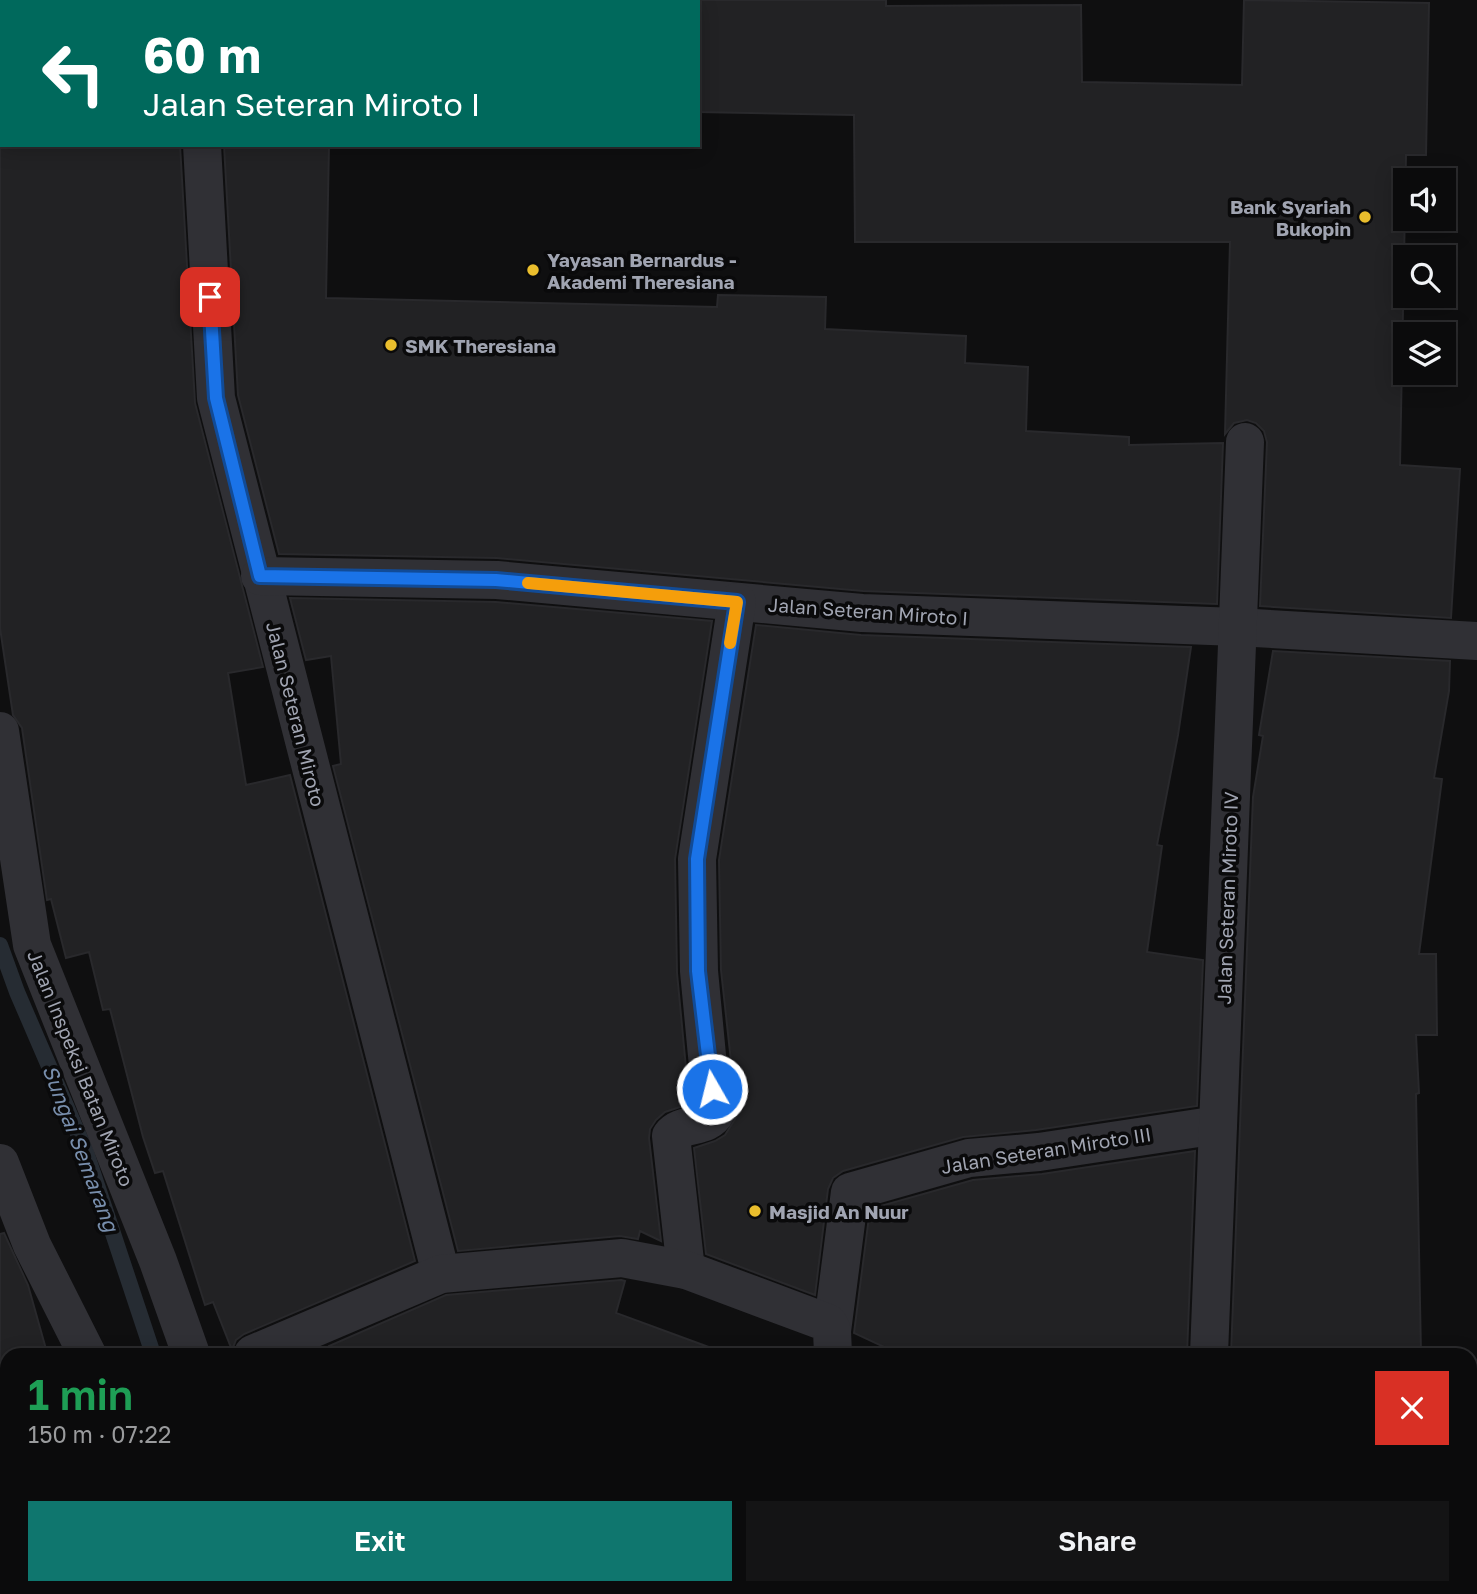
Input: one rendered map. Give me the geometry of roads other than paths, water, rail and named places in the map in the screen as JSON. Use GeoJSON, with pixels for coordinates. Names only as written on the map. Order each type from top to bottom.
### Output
{"type":"FeatureCollection","features":[{"type":"Feature","properties":{"kind":"street","name":"Jalan Seteran Miroto"},"geometry":{"type":"LineString","coordinates":[[202,147],[216,398],[441,1274]]}},
{"type":"Feature","properties":{"kind":"street","name":"Jalan Seteran Miroto IV"},"geometry":{"type":"LineString","coordinates":[[1209,1348],[1245,442]]}},
{"type":"Feature","properties":{"kind":"street","name":"Jalan Seteran Miroto I"},"geometry":{"type":"LineString","coordinates":[[260,576],[496,580],[862,613],[1237,627],[1477,641]]}},
{"type":"Feature","properties":{"kind":"street"},"geometry":{"type":"LineString","coordinates":[[686,1270],[671,1136],[675,1131],[710,1120],[716,1112],[708,1066],[698,971],[697,859],[737,602]]}},
{"type":"Feature","properties":{"kind":"street","name":"Jalan Inspeksi Batan Miroto"},"geometry":{"type":"LineString","coordinates":[[0,731],[32,945],[158,1261],[189,1348]]}},
{"type":"Feature","properties":{"kind":"street","name":"Jalan Seteran Miroto III"},"geometry":{"type":"LineString","coordinates":[[827,1335],[850,1192],[969,1158],[1039,1152],[1218,1125]]}},
{"type":"Feature","properties":{"kind":"street"},"geometry":{"type":"LineString","coordinates":[[0,1163],[32,1245],[84,1348]]}},
{"type":"Feature","properties":{"kind":"street"},"geometry":{"type":"LineString","coordinates":[[267,1348],[441,1274],[622,1258],[686,1270],[827,1335],[826,1178]]}},
{"type":"Feature","properties":{"kind":"waterway","name":"Sungai Semarang"},"geometry":{"type":"LineString","coordinates":[[0,945],[17,992],[86,1152],[151,1348]]}},
{"type":"Feature","properties":{"kind":"place","name":"Bank Syariah Bukopin"},"geometry":{"type":"Point","coordinates":[1365,217]}},
{"type":"Feature","properties":{"kind":"place","name":"Yayasan Bernardus - Akademi Theresiana"},"geometry":{"type":"Point","coordinates":[533,270]}},
{"type":"Feature","properties":{"kind":"place","name":"SMK Theresiana"},"geometry":{"type":"Point","coordinates":[391,345]}},
{"type":"Feature","properties":{"kind":"place","name":"Masjid An Nuur"},"geometry":{"type":"Point","coordinates":[755,1211]}}]}
